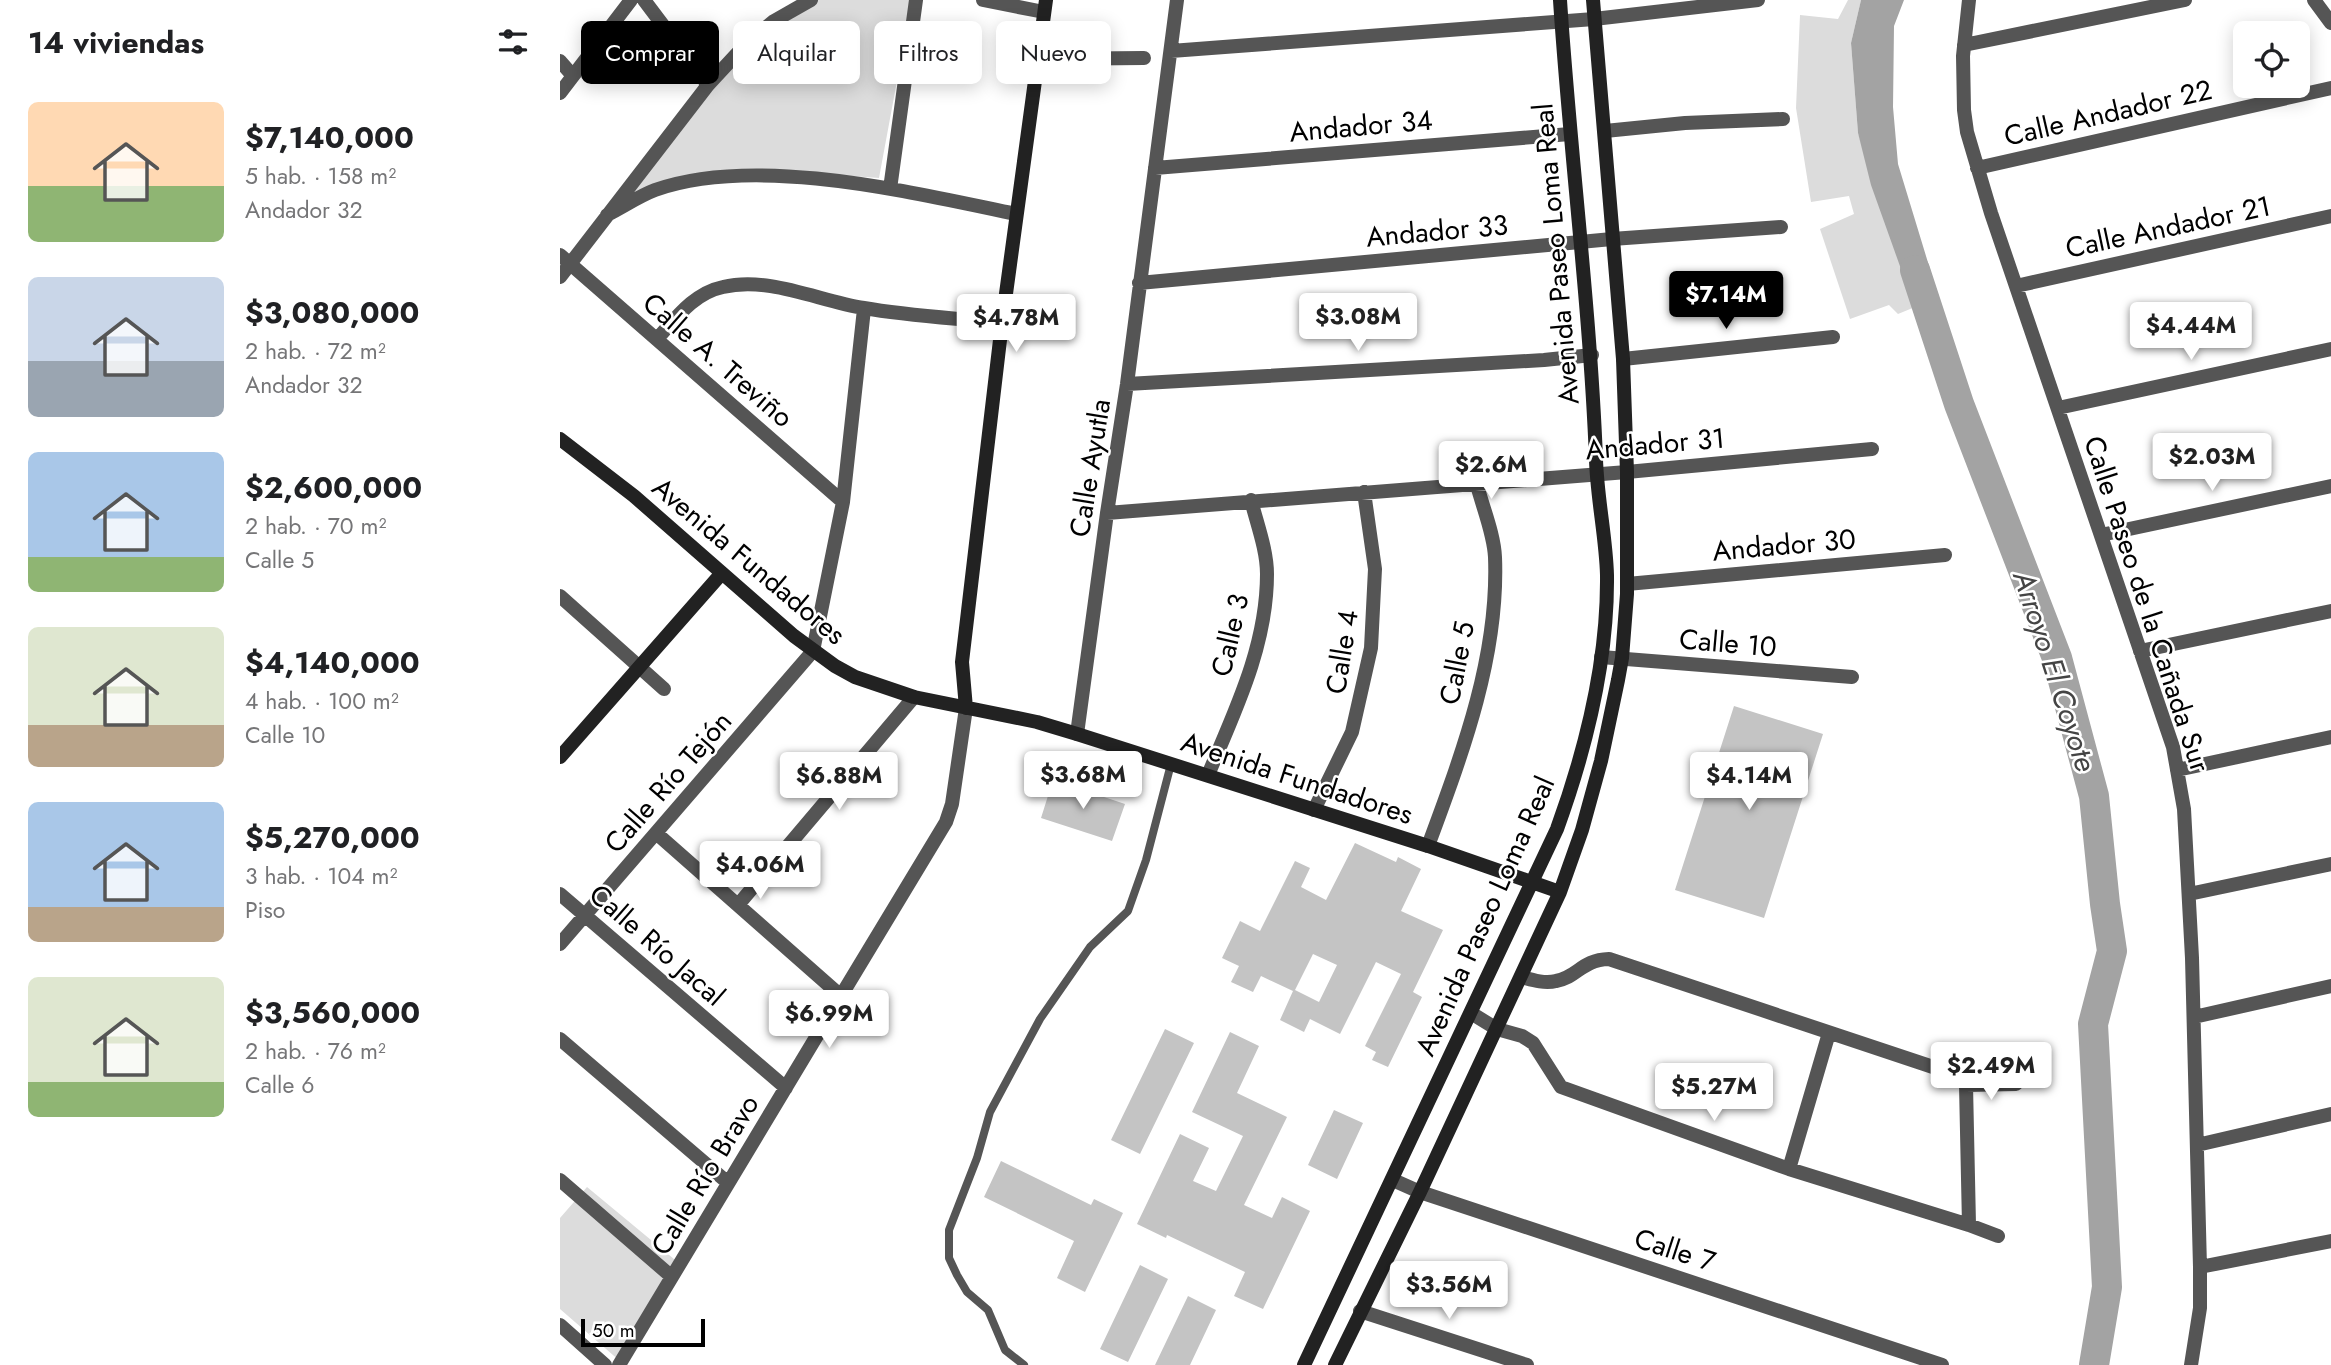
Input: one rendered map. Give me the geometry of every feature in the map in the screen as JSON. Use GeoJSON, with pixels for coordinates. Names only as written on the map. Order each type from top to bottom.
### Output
{"type":"FeatureCollection","features":[{"type":"Feature","properties":{"kind":"street"},"geometry":{"type":"LineString","coordinates":[[560,93],[631,0]]}},
{"type":"Feature","properties":{"kind":"street"},"geometry":{"type":"LineString","coordinates":[[644,0],[708,85]]}},
{"type":"Feature","properties":{"kind":"street"},"geometry":{"type":"LineString","coordinates":[[560,277],[565,260],[607,215],[708,85],[774,21],[811,0]]}},
{"type":"Feature","properties":{"kind":"street"},"geometry":{"type":"LineString","coordinates":[[890,188],[916,0]]}},
{"type":"Feature","properties":{"kind":"street"},"geometry":{"type":"LineString","coordinates":[[983,0],[1045,6]]}},
{"type":"Feature","properties":{"kind":"street","name":"Calle Ayutla"},"geometry":{"type":"LineString","coordinates":[[1077,734],[1127,384],[1177,0]]}},
{"type":"Feature","properties":{"kind":"street","name":"Avenida Paseo Loma Real"},"geometry":{"type":"LineString","coordinates":[[1304,1365],[1556,829],[1569,794],[1592,706],[1601,657],[1607,573],[1596,474],[1591,355],[1560,0]]}},
{"type":"Feature","properties":{"kind":"street","name":"Avenida Paseo Loma Real"},"geometry":{"type":"LineString","coordinates":[[1335,1365],[1420,1192],[1560,892],[1582,830],[1622,658],[1627,584],[1623,359],[1593,0]]}},
{"type":"Feature","properties":{"kind":"street"},"geometry":{"type":"LineString","coordinates":[[1171,51],[1594,19],[1758,0]]}},
{"type":"Feature","properties":{"kind":"street","name":"Calle Paseo de la Cañada Sur"},"geometry":{"type":"LineString","coordinates":[[1969,0],[1963,81],[1966,121],[1977,168],[2173,747],[2184,809],[2194,1017],[2200,1267],[2200,1308],[2191,1365]]}},
{"type":"Feature","properties":{"kind":"street"},"geometry":{"type":"LineString","coordinates":[[1964,45],[2185,0]]}},
{"type":"Feature","properties":{"kind":"street"},"geometry":{"type":"LineString","coordinates":[[2314,0],[2331,23]]}},
{"type":"Feature","properties":{"kind":"street"},"geometry":{"type":"LineString","coordinates":[[1111,58],[1144,58]]}},
{"type":"Feature","properties":{"kind":"street"},"geometry":{"type":"LineString","coordinates":[[560,61],[573,76]]}},
{"type":"Feature","properties":{"kind":"street"},"geometry":{"type":"LineString","coordinates":[[966,708],[962,662],[1002,323],[1034,84]]}},
{"type":"Feature","properties":{"kind":"street","name":"Calle Andador 22"},"geometry":{"type":"LineString","coordinates":[[1977,168],[2331,88]]}},
{"type":"Feature","properties":{"kind":"street"},"geometry":{"type":"LineString","coordinates":[[1605,131],[1685,123],[1783,119]]}},
{"type":"Feature","properties":{"kind":"street","name":"Andador 34"},"geometry":{"type":"LineString","coordinates":[[1155,168],[1570,134]]}},
{"type":"Feature","properties":{"kind":"street"},"geometry":{"type":"LineString","coordinates":[[607,215],[655,191],[690,182],[735,177],[783,177],[890,188],[1016,215]]}},
{"type":"Feature","properties":{"kind":"street","name":"Calle Andador 21"},"geometry":{"type":"LineString","coordinates":[[2016,286],[2331,216]]}},
{"type":"Feature","properties":{"kind":"street","name":"Andador 33"},"geometry":{"type":"LineString","coordinates":[[1139,283],[1612,239],[1781,227]]}},
{"type":"Feature","properties":{"kind":"street","name":"Calle A. Treviño"},"geometry":{"type":"LineString","coordinates":[[565,260],[843,502]]}},
{"type":"Feature","properties":{"kind":"street"},"geometry":{"type":"LineString","coordinates":[[657,339],[684,309],[703,295],[722,287],[768,286],[864,309],[1002,323]]}},
{"type":"Feature","properties":{"kind":"street"},"geometry":{"type":"LineString","coordinates":[[813,652],[843,502],[864,309]]}},
{"type":"Feature","properties":{"kind":"street"},"geometry":{"type":"LineString","coordinates":[[1623,359],[1833,337]]}},
{"type":"Feature","properties":{"kind":"street"},"geometry":{"type":"LineString","coordinates":[[2058,408],[2331,349]]}},
{"type":"Feature","properties":{"kind":"street"},"geometry":{"type":"LineString","coordinates":[[1127,384],[1530,361],[1591,355]]}},
{"type":"Feature","properties":{"kind":"street","name":"Avenida Fundadores"},"geometry":{"type":"LineString","coordinates":[[560,439],[634,496],[813,652],[855,677],[914,697],[1037,722],[1077,734],[1428,846],[1560,892]]}},
{"type":"Feature","properties":{"kind":"street","name":"Andador 31"},"geometry":{"type":"LineString","coordinates":[[1107,513],[1477,485],[1872,449]]}},
{"type":"Feature","properties":{"kind":"street","name":"Calle 5"},"geometry":{"type":"LineString","coordinates":[[1428,846],[1463,747],[1489,648],[1495,555],[1477,485]]}},
{"type":"Feature","properties":{"kind":"street"},"geometry":{"type":"LineString","coordinates":[[2101,535],[2331,486]]}},
{"type":"Feature","properties":{"kind":"street","name":"Calle 4"},"geometry":{"type":"LineString","coordinates":[[1314,810],[1352,732],[1371,649],[1375,569],[1364,492]]}},
{"type":"Feature","properties":{"kind":"street","name":"Calle 3"},"geometry":{"type":"LineString","coordinates":[[1208,775],[1237,709],[1255,658],[1264,617],[1267,572],[1251,500]]}},
{"type":"Feature","properties":{"kind":"street","name":"Andador 30"},"geometry":{"type":"LineString","coordinates":[[1627,584],[1945,555]]}},
{"type":"Feature","properties":{"kind":"street"},"geometry":{"type":"LineString","coordinates":[[560,757],[722,573]]}},
{"type":"Feature","properties":{"kind":"street"},"geometry":{"type":"LineString","coordinates":[[560,596],[664,689]]}},
{"type":"Feature","properties":{"kind":"street"},"geometry":{"type":"LineString","coordinates":[[2140,651],[2331,611]]}},
{"type":"Feature","properties":{"kind":"street","name":"Calle Río Tejón"},"geometry":{"type":"LineString","coordinates":[[560,944],[813,652]]}},
{"type":"Feature","properties":{"kind":"street","name":"Calle 10"},"geometry":{"type":"LineString","coordinates":[[1601,657],[1852,677]]}},
{"type":"Feature","properties":{"kind":"street"},"geometry":{"type":"LineString","coordinates":[[738,905],[914,697]]}},
{"type":"Feature","properties":{"kind":"street"},"geometry":{"type":"LineString","coordinates":[[1592,706],[1612,709]]}},
{"type":"Feature","properties":{"kind":"street","name":"Calle Río Bravo"},"geometry":{"type":"LineString","coordinates":[[620,1365],[727,1182],[946,822],[952,804],[966,708]]}},
{"type":"Feature","properties":{"kind":"street"},"geometry":{"type":"LineString","coordinates":[[2177,771],[2331,737]]}},
{"type":"Feature","properties":{"kind":"street"},"geometry":{"type":"LineString","coordinates":[[656,833],[841,996]]}},
{"type":"Feature","properties":{"kind":"street"},"geometry":{"type":"LineString","coordinates":[[2189,894],[2331,864]]}},
{"type":"Feature","properties":{"kind":"street","name":"Calle Río Jacal"},"geometry":{"type":"LineString","coordinates":[[560,894],[786,1088]]}},
{"type":"Feature","properties":{"kind":"street"},"geometry":{"type":"LineString","coordinates":[[1521,977],[1555,982],[1570,976],[1583,965],[1609,959],[1956,1075],[1966,1084],[2016,1084]]}},
{"type":"Feature","properties":{"kind":"street"},"geometry":{"type":"LineString","coordinates":[[2194,1017],[2331,986]]}},
{"type":"Feature","properties":{"kind":"street"},"geometry":{"type":"LineString","coordinates":[[1471,1013],[1497,1029],[1522,1036],[1533,1043],[1561,1087],[1789,1169],[1998,1236]]}},
{"type":"Feature","properties":{"kind":"street"},"geometry":{"type":"LineString","coordinates":[[1789,1169],[1829,1033]]}},
{"type":"Feature","properties":{"kind":"street"},"geometry":{"type":"LineString","coordinates":[[560,1039],[727,1182]]}},
{"type":"Feature","properties":{"kind":"street"},"geometry":{"type":"LineString","coordinates":[[1966,1084],[1969,1225]]}},
{"type":"Feature","properties":{"kind":"street"},"geometry":{"type":"LineString","coordinates":[[2197,1145],[2331,1114]]}},
{"type":"Feature","properties":{"kind":"street"},"geometry":{"type":"LineString","coordinates":[[560,1180],[672,1277]]}},
{"type":"Feature","properties":{"kind":"street","name":"Calle 7"},"geometry":{"type":"LineString","coordinates":[[1393,1180],[1420,1192],[1942,1365]]}},
{"type":"Feature","properties":{"kind":"street"},"geometry":{"type":"LineString","coordinates":[[2200,1267],[2331,1241]]}},
{"type":"Feature","properties":{"kind":"street"},"geometry":{"type":"LineString","coordinates":[[1360,1311],[1527,1365]]}},
{"type":"Feature","properties":{"kind":"street"},"geometry":{"type":"LineString","coordinates":[[560,1325],[605,1365]]}},
{"type":"Feature","properties":{"kind":"lane"},"geometry":{"type":"LineString","coordinates":[[1024,1365],[1004,1350],[988,1310],[967,1292],[957,1275],[949,1258],[948,1230],[977,1158],[990,1112],[1040,1019],[1090,947],[1128,911],[1146,860],[1171,764]]}},
{"type":"Feature","properties":{"kind":"shaded area"},"geometry":{"type":"Polygon","coordinates":[[[811,0],[912,0],[908,21],[874,21],[874,84],[896,84],[879,178],[769,170],[721,176],[617,207],[714,84],[719,84],[719,78],[733,60],[733,84],[860,84],[860,21],[780,21],[811,0]]]}},
{"type":"Feature","properties":{"kind":"shaded area"},"geometry":{"type":"Polygon","coordinates":[[[1848,0],[1861,0],[1851,43],[1858,133],[1915,307],[1898,314],[1889,305],[1850,319],[1820,229],[1854,214],[1849,196],[1811,202],[1796,108],[1800,15],[1838,19],[1848,0]]]}},
{"type":"Feature","properties":{"kind":"shaded area"},"geometry":{"type":"Polygon","coordinates":[[[1861,0],[1904,0],[1894,26],[1893,107],[1898,164],[1940,302],[1916,311],[1871,185],[1858,133],[1851,43],[1861,0]]]}},
{"type":"Feature","properties":{"kind":"shaded area"},"geometry":{"type":"Polygon","coordinates":[[[587,1187],[680,1264],[621,1362],[560,1309],[560,1218],[587,1187]]]}},
{"type":"Feature","properties":{"kind":"building"},"geometry":{"type":"Polygon","coordinates":[[[1734,706],[1823,734],[1764,918],[1675,890],[1734,706]]]}},
{"type":"Feature","properties":{"kind":"building"},"geometry":{"type":"Polygon","coordinates":[[[1053,780],[1125,804],[1112,841],[1041,818],[1053,780]]]}},
{"type":"Feature","properties":{"kind":"building"},"geometry":{"type":"Polygon","coordinates":[[[1355,843],[1396,862],[1398,857],[1421,869],[1401,911],[1443,930],[1413,992],[1422,997],[1388,1067],[1372,1060],[1376,1052],[1365,1046],[1401,974],[1376,962],[1340,1034],[1310,1019],[1304,1032],[1280,1020],[1293,991],[1261,976],[1253,992],[1231,982],[1239,966],[1222,958],[1240,921],[1260,931],[1295,861],[1310,868],[1301,887],[1326,900],[1355,843]],[[1313,954],[1295,990],[1319,1002],[1337,965],[1313,954]]]}},
{"type":"Feature","properties":{"kind":"building"},"geometry":{"type":"Polygon","coordinates":[[[1165,1029],[1194,1043],[1140,1154],[1111,1140],[1165,1029]]]}},
{"type":"Feature","properties":{"kind":"building"},"geometry":{"type":"Polygon","coordinates":[[[1230,1032],[1259,1046],[1237,1093],[1287,1117],[1244,1205],[1272,1218],[1282,1197],[1310,1211],[1263,1309],[1234,1296],[1245,1272],[1167,1235],[1166,1238],[1137,1224],[1180,1134],[1209,1148],[1193,1181],[1216,1191],[1243,1136],[1192,1112],[1230,1032]]]}},
{"type":"Feature","properties":{"kind":"building"},"geometry":{"type":"Polygon","coordinates":[[[1334,1110],[1363,1123],[1337,1179],[1308,1165],[1334,1110]]]}},
{"type":"Feature","properties":{"kind":"building"},"geometry":{"type":"Polygon","coordinates":[[[1001,1161],[1091,1205],[1094,1199],[1123,1213],[1085,1292],[1057,1278],[1074,1241],[984,1197],[1001,1161]]]}},
{"type":"Feature","properties":{"kind":"building"},"geometry":{"type":"Polygon","coordinates":[[[1140,1265],[1168,1279],[1128,1362],[1100,1349],[1140,1265]]]}},
{"type":"Feature","properties":{"kind":"building"},"geometry":{"type":"Polygon","coordinates":[[[1188,1296],[1216,1310],[1190,1365],[1155,1365],[1188,1296]]]}},
{"type":"Feature","properties":{"kind":"waterway","name":"Arroyo El Coyote"},"geometry":{"type":"LineString","coordinates":[[1915,270],[1959,404],[2057,658],[2094,796],[2112,951],[2093,1024],[2107,1287],[2094,1365]]}}]}
